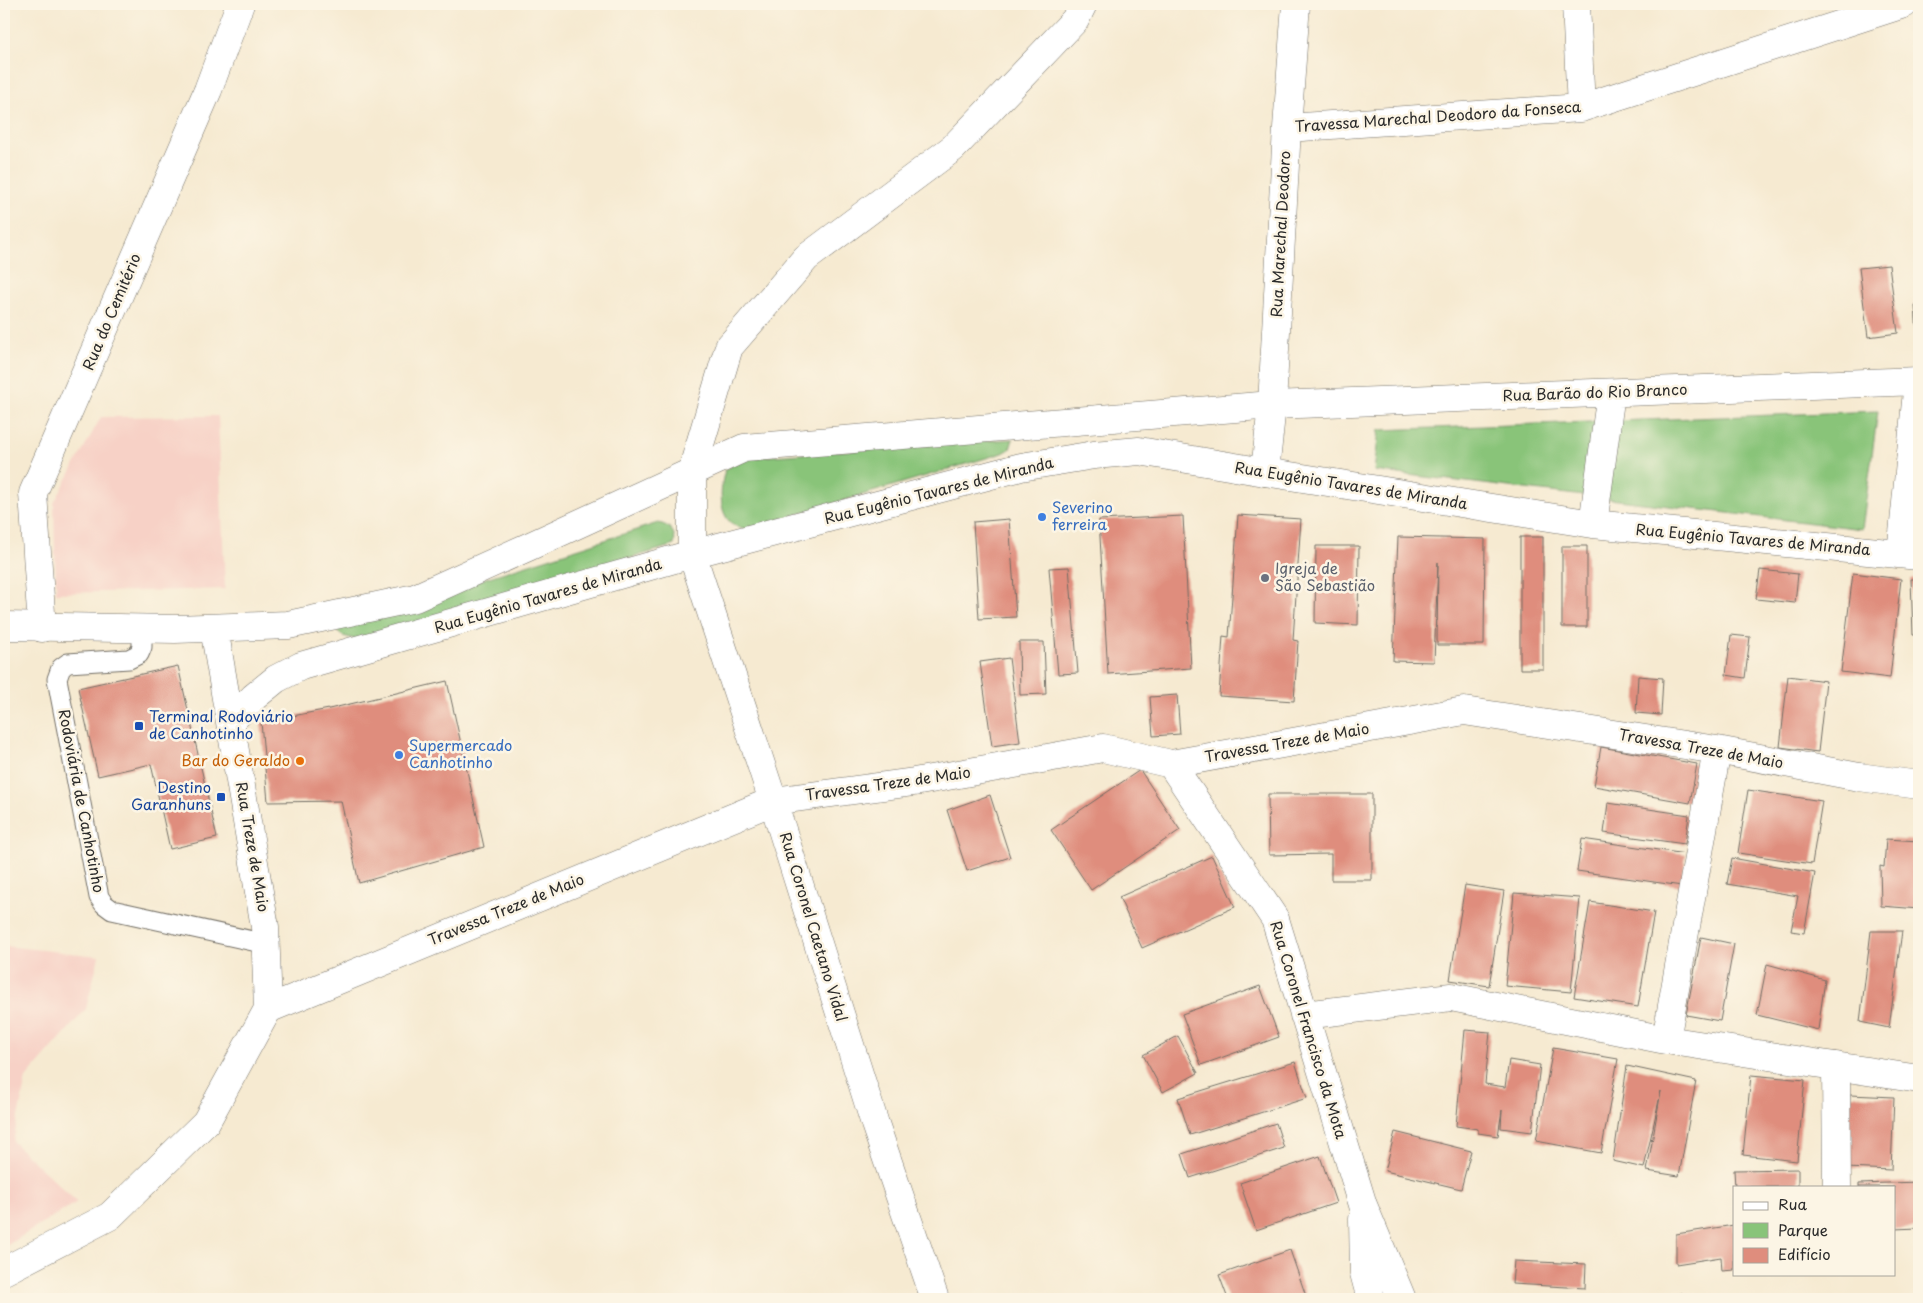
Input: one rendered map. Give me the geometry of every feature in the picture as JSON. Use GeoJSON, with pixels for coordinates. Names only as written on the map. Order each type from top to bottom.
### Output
{"type":"FeatureCollection","features":[{"type":"Feature","properties":{"kind":"street","name":"Rua do Cemitério"},"geometry":{"type":"LineString","coordinates":[[42,628],[33,493],[208,90],[240,4]]}},
{"type":"Feature","properties":{"kind":"street","name":"Rua Coronel Caetano Vidal"},"geometry":{"type":"LineString","coordinates":[[935,1299],[875,1124],[773,801],[692,554],[692,472],[729,347],[806,258],[953,148],[1075,20],[1083,4]]}},
{"type":"Feature","properties":{"kind":"street","name":"Rua Marechal Deodoro"},"geometry":{"type":"LineString","coordinates":[[1265,472],[1272,405],[1287,128],[1296,4]]}},
{"type":"Feature","properties":{"kind":"street"},"geometry":{"type":"LineString","coordinates":[[1576,4],[1581,108]]}},
{"type":"Feature","properties":{"kind":"street","name":"Travessa Marechal Deodoro da Fonseca"},"geometry":{"type":"LineString","coordinates":[[1287,128],[1581,108],[1904,4]]}},
{"type":"Feature","properties":{"kind":"street"},"geometry":{"type":"LineString","coordinates":[[1910,555],[1918,381]]}},
{"type":"Feature","properties":{"kind":"street","name":"Rua Barão do Rio Branco"},"geometry":{"type":"LineString","coordinates":[[1272,405],[1918,381]]}},
{"type":"Feature","properties":{"kind":"street"},"geometry":{"type":"LineString","coordinates":[[1593,524],[1611,393]]}},
{"type":"Feature","properties":{"kind":"street"},"geometry":{"type":"LineString","coordinates":[[4,626],[142,629],[288,625],[415,598],[744,448],[1272,405]]}},
{"type":"Feature","properties":{"kind":"street"},"geometry":{"type":"LineString","coordinates":[[1092,420],[1094,455]]}},
{"type":"Feature","properties":{"kind":"street","name":"Rua Eugênio Tavares de Miranda"},"geometry":{"type":"LineString","coordinates":[[230,722],[254,697],[276,679],[301,666],[692,554],[1022,467],[1094,455],[1139,451],[1593,524],[1910,555]]}},
{"type":"Feature","properties":{"kind":"street","name":"Rua Treze de Maio"},"geometry":{"type":"LineString","coordinates":[[214,628],[264,918],[268,1009]]}},
{"type":"Feature","properties":{"kind":"street","name":"Travessa Treze de Maio"},"geometry":{"type":"LineString","coordinates":[[268,1009],[773,801],[914,782],[1104,748],[1171,764],[1464,711],[1717,750],[1858,777],[1919,785]]}},
{"type":"Feature","properties":{"kind":"street"},"geometry":{"type":"LineString","coordinates":[[1666,1040],[1717,750]]}},
{"type":"Feature","properties":{"kind":"street","name":"Rua Coronel Francisco da Mota"},"geometry":{"type":"LineString","coordinates":[[1171,764],[1275,919],[1363,1205],[1402,1299]]}},
{"type":"Feature","properties":{"kind":"street"},"geometry":{"type":"LineString","coordinates":[[1304,1014],[1451,997],[1666,1040],[1919,1079]]}},
{"type":"Feature","properties":{"kind":"street"},"geometry":{"type":"LineString","coordinates":[[4,1271],[110,1216],[206,1122],[268,1009]]}},
{"type":"Feature","properties":{"kind":"street"},"geometry":{"type":"LineString","coordinates":[[1836,1066],[1837,1186]]}},
{"type":"Feature","properties":{"kind":"street","name":"Rua Coronel Francisco da Mota"},"geometry":{"type":"LineString","coordinates":[[1363,1205],[1364,1273],[1371,1299]]}},
{"type":"Feature","properties":{"kind":"lane","name":"Rodoviária de Canhotinho"},"geometry":{"type":"LineString","coordinates":[[142,629],[142,647],[139,654],[129,659],[68,663],[61,668],[57,679],[99,897],[112,910],[266,944]]}},
{"type":"Feature","properties":{"kind":"shaded area"},"geometry":{"type":"Polygon","coordinates":[[[218,416],[225,589],[56,593],[54,503],[101,417],[218,416]]]}},
{"type":"Feature","properties":{"kind":"shaded area"},"geometry":{"type":"Polygon","coordinates":[[[4,946],[99,956],[86,1009],[26,1078],[13,1142],[77,1202],[4,1247],[4,946]]]}},
{"type":"Feature","properties":{"kind":"green space"},"geometry":{"type":"Polygon","coordinates":[[[1878,411],[1862,529],[1374,471],[1379,430],[1878,411]]]}},
{"type":"Feature","properties":{"kind":"green space"},"geometry":{"type":"Polygon","coordinates":[[[1013,439],[1010,449],[1003,453],[748,529],[737,527],[730,522],[723,509],[721,493],[725,470],[744,458],[1013,439]]]}},
{"type":"Feature","properties":{"kind":"green space"},"geometry":{"type":"Polygon","coordinates":[[[658,523],[672,530],[675,541],[674,545],[358,640],[343,636],[333,627],[658,523]]]}},
{"type":"Feature","properties":{"kind":"building"},"geometry":{"type":"Polygon","coordinates":[[[1889,265],[1898,333],[1868,337],[1859,268],[1889,265]]]}},
{"type":"Feature","properties":{"kind":"building"},"geometry":{"type":"Polygon","coordinates":[[[1915,305],[1919,305],[1919,335],[1917,335],[1915,305]]]}},
{"type":"Feature","properties":{"kind":"building","name":"Igreja de São Sebastião"},"geometry":{"type":"Polygon","coordinates":[[[1238,515],[1301,519],[1293,640],[1298,641],[1294,701],[1219,696],[1223,636],[1229,637],[1238,515]]]}},
{"type":"Feature","properties":{"kind":"building"},"geometry":{"type":"Polygon","coordinates":[[[1183,516],[1191,668],[1108,674],[1099,520],[1183,516]]]}},
{"type":"Feature","properties":{"kind":"building"},"geometry":{"type":"Polygon","coordinates":[[[1009,519],[1016,617],[979,619],[973,522],[1009,519]]]}},
{"type":"Feature","properties":{"kind":"building"},"geometry":{"type":"Polygon","coordinates":[[[1398,537],[1485,539],[1484,645],[1437,645],[1438,562],[1434,662],[1393,661],[1398,537]]]}},
{"type":"Feature","properties":{"kind":"building"},"geometry":{"type":"Polygon","coordinates":[[[1520,537],[1543,537],[1543,669],[1520,669],[1520,537]]]}},
{"type":"Feature","properties":{"kind":"building"},"geometry":{"type":"Polygon","coordinates":[[[1316,546],[1359,546],[1358,625],[1315,623],[1316,546]]]}},
{"type":"Feature","properties":{"kind":"building"},"geometry":{"type":"Polygon","coordinates":[[[1562,546],[1587,546],[1587,627],[1562,627],[1562,546]]]}},
{"type":"Feature","properties":{"kind":"building"},"geometry":{"type":"Polygon","coordinates":[[[1069,567],[1078,673],[1058,674],[1049,568],[1069,567]]]}},
{"type":"Feature","properties":{"kind":"building"},"geometry":{"type":"Polygon","coordinates":[[[1760,570],[1798,574],[1795,603],[1756,599],[1760,570]]]}},
{"type":"Feature","properties":{"kind":"building"},"geometry":{"type":"Polygon","coordinates":[[[1853,573],[1901,579],[1890,678],[1841,672],[1853,573]]]}},
{"type":"Feature","properties":{"kind":"building"},"geometry":{"type":"Polygon","coordinates":[[[1911,579],[1919,579],[1919,635],[1913,635],[1911,579]]]}},
{"type":"Feature","properties":{"kind":"building"},"geometry":{"type":"Polygon","coordinates":[[[1731,635],[1750,637],[1745,678],[1726,675],[1731,635]]]}},
{"type":"Feature","properties":{"kind":"building"},"geometry":{"type":"Polygon","coordinates":[[[1019,642],[1044,642],[1046,694],[1020,695],[1019,642]]]}},
{"type":"Feature","properties":{"kind":"building"},"geometry":{"type":"Polygon","coordinates":[[[1009,658],[1020,742],[992,746],[980,662],[1009,658]]]}},
{"type":"Feature","properties":{"kind":"building"},"geometry":{"type":"Polygon","coordinates":[[[1916,661],[1919,661],[1919,687],[1916,687],[1916,661]]]}},
{"type":"Feature","properties":{"kind":"building","name":"Terminal Rodoviário de Canhotinho"},"geometry":{"type":"Polygon","coordinates":[[[178,666],[217,838],[170,849],[151,764],[98,776],[78,688],[178,666]]]}},
{"type":"Feature","properties":{"kind":"building"},"geometry":{"type":"Polygon","coordinates":[[[1638,676],[1663,678],[1661,715],[1636,713],[1638,676]]]}},
{"type":"Feature","properties":{"kind":"building"},"geometry":{"type":"Polygon","coordinates":[[[1788,676],[1826,681],[1818,752],[1780,747],[1788,676]]]}},
{"type":"Feature","properties":{"kind":"building","name":"Supermercado Canhotinho"},"geometry":{"type":"Polygon","coordinates":[[[447,681],[484,847],[359,883],[341,801],[268,802],[261,722],[329,709],[447,681]]]}},
{"type":"Feature","properties":{"kind":"building"},"geometry":{"type":"Polygon","coordinates":[[[1177,695],[1180,734],[1153,736],[1150,697],[1177,695]]]}},
{"type":"Feature","properties":{"kind":"building"},"geometry":{"type":"Polygon","coordinates":[[[1601,747],[1697,764],[1690,803],[1594,786],[1601,747]]]}},
{"type":"Feature","properties":{"kind":"building"},"geometry":{"type":"Polygon","coordinates":[[[1140,770],[1180,830],[1091,890],[1051,830],[1140,770]]]}},
{"type":"Feature","properties":{"kind":"building"},"geometry":{"type":"Polygon","coordinates":[[[1748,790],[1822,801],[1812,864],[1738,853],[1748,790]]]}},
{"type":"Feature","properties":{"kind":"building"},"geometry":{"type":"Polygon","coordinates":[[[1268,794],[1372,794],[1372,880],[1331,880],[1331,854],[1269,855],[1268,794]]]}},
{"type":"Feature","properties":{"kind":"building"},"geometry":{"type":"Polygon","coordinates":[[[990,795],[1010,857],[967,871],[947,810],[990,795]]]}},
{"type":"Feature","properties":{"kind":"building"},"geometry":{"type":"Polygon","coordinates":[[[1608,803],[1689,815],[1685,844],[1604,833],[1608,803]]]}},
{"type":"Feature","properties":{"kind":"building"},"geometry":{"type":"Polygon","coordinates":[[[1582,839],[1686,854],[1682,886],[1577,871],[1582,839]]]}},
{"type":"Feature","properties":{"kind":"building"},"geometry":{"type":"Polygon","coordinates":[[[1886,839],[1919,841],[1919,909],[1881,906],[1880,866],[1884,867],[1886,839]]]}},
{"type":"Feature","properties":{"kind":"building"},"geometry":{"type":"Polygon","coordinates":[[[1212,856],[1235,907],[1142,948],[1119,897],[1212,856]]]}},
{"type":"Feature","properties":{"kind":"building"},"geometry":{"type":"Polygon","coordinates":[[[1732,858],[1815,873],[1804,933],[1791,931],[1798,896],[1727,884],[1732,858]]]}},
{"type":"Feature","properties":{"kind":"building"},"geometry":{"type":"Polygon","coordinates":[[[1465,885],[1504,891],[1489,986],[1450,980],[1465,885]]]}},
{"type":"Feature","properties":{"kind":"building"},"geometry":{"type":"Polygon","coordinates":[[[1514,893],[1580,898],[1571,992],[1505,986],[1514,893]]]}},
{"type":"Feature","properties":{"kind":"building"},"geometry":{"type":"Polygon","coordinates":[[[1590,902],[1654,912],[1638,1007],[1574,997],[1590,902]]]}},
{"type":"Feature","properties":{"kind":"building"},"geometry":{"type":"Polygon","coordinates":[[[1871,931],[1902,931],[1889,1028],[1860,1022],[1871,931]]]}},
{"type":"Feature","properties":{"kind":"building"},"geometry":{"type":"Polygon","coordinates":[[[1701,937],[1734,944],[1720,1021],[1686,1015],[1701,937]]]}},
{"type":"Feature","properties":{"kind":"building"},"geometry":{"type":"Polygon","coordinates":[[[1767,964],[1825,980],[1818,1030],[1757,1015],[1767,964]]]}},
{"type":"Feature","properties":{"kind":"building"},"geometry":{"type":"Polygon","coordinates":[[[1260,986],[1279,1037],[1201,1065],[1182,1014],[1260,986]]]}},
{"type":"Feature","properties":{"kind":"building"},"geometry":{"type":"Polygon","coordinates":[[[1465,1030],[1490,1032],[1485,1084],[1505,1087],[1509,1060],[1540,1065],[1532,1132],[1501,1128],[1502,1110],[1498,1136],[1478,1133],[1478,1129],[1456,1126],[1465,1030]]]}},
{"type":"Feature","properties":{"kind":"building"},"geometry":{"type":"Polygon","coordinates":[[[1178,1036],[1198,1073],[1163,1092],[1143,1055],[1178,1036]]]}},
{"type":"Feature","properties":{"kind":"building"},"geometry":{"type":"Polygon","coordinates":[[[1553,1048],[1618,1059],[1601,1153],[1536,1141],[1553,1048]]]}},
{"type":"Feature","properties":{"kind":"building"},"geometry":{"type":"Polygon","coordinates":[[[1295,1062],[1307,1098],[1190,1135],[1178,1098],[1295,1062]]]}},
{"type":"Feature","properties":{"kind":"building"},"geometry":{"type":"Polygon","coordinates":[[[1627,1066],[1696,1081],[1679,1176],[1647,1171],[1661,1091],[1644,1168],[1613,1161],[1627,1066]]]}},
{"type":"Feature","properties":{"kind":"building"},"geometry":{"type":"Polygon","coordinates":[[[1751,1075],[1805,1080],[1797,1161],[1743,1155],[1751,1075]]]}},
{"type":"Feature","properties":{"kind":"building"},"geometry":{"type":"Polygon","coordinates":[[[1850,1095],[1894,1097],[1891,1170],[1846,1168],[1850,1095]]]}},
{"type":"Feature","properties":{"kind":"building"},"geometry":{"type":"Polygon","coordinates":[[[1276,1123],[1284,1148],[1190,1178],[1182,1154],[1276,1123]]]}},
{"type":"Feature","properties":{"kind":"building"},"geometry":{"type":"Polygon","coordinates":[[[1395,1132],[1471,1151],[1461,1189],[1385,1171],[1395,1132]]]}},
{"type":"Feature","properties":{"kind":"building"},"geometry":{"type":"Polygon","coordinates":[[[1320,1156],[1336,1203],[1256,1230],[1240,1183],[1320,1156]]]}},
{"type":"Feature","properties":{"kind":"building"},"geometry":{"type":"Polygon","coordinates":[[[1798,1169],[1798,1186],[1735,1186],[1734,1170],[1798,1169]]]}},
{"type":"Feature","properties":{"kind":"building"},"geometry":{"type":"Polygon","coordinates":[[[1919,1182],[1919,1228],[1896,1229],[1896,1186],[1859,1186],[1859,1184],[1919,1182]]]}},
{"type":"Feature","properties":{"kind":"building"},"geometry":{"type":"Polygon","coordinates":[[[1733,1225],[1733,1270],[1722,1271],[1721,1257],[1676,1264],[1676,1234],[1733,1225]]]}},
{"type":"Feature","properties":{"kind":"building"},"geometry":{"type":"Polygon","coordinates":[[[1290,1250],[1307,1299],[1228,1299],[1219,1275],[1290,1250]]]}},
{"type":"Feature","properties":{"kind":"building"},"geometry":{"type":"Polygon","coordinates":[[[1514,1261],[1586,1264],[1585,1288],[1512,1284],[1514,1261]]]}},
{"type":"Feature","properties":{"kind":"building"},"geometry":{"type":"Polygon","coordinates":[[[1682,1293],[1683,1299],[1654,1299],[1654,1298],[1682,1293]]]}},
{"type":"Feature","properties":{"kind":"place","name":"Severino ferreira"},"geometry":{"type":"Point","coordinates":[1042,517]}},
{"type":"Feature","properties":{"kind":"place","name":"Igreja de São Sebastião"},"geometry":{"type":"Point","coordinates":[1265,578]}},
{"type":"Feature","properties":{"kind":"place","name":"Terminal Rodoviário de Canhotinho"},"geometry":{"type":"Point","coordinates":[139,726]}},
{"type":"Feature","properties":{"kind":"place","name":"Supermercado Canhotinho"},"geometry":{"type":"Point","coordinates":[399,755]}},
{"type":"Feature","properties":{"kind":"place","name":"Bar do Geraldo"},"geometry":{"type":"Point","coordinates":[300,761]}},
{"type":"Feature","properties":{"kind":"place","name":"Destino Garanhuns"},"geometry":{"type":"Point","coordinates":[221,797]}}]}
